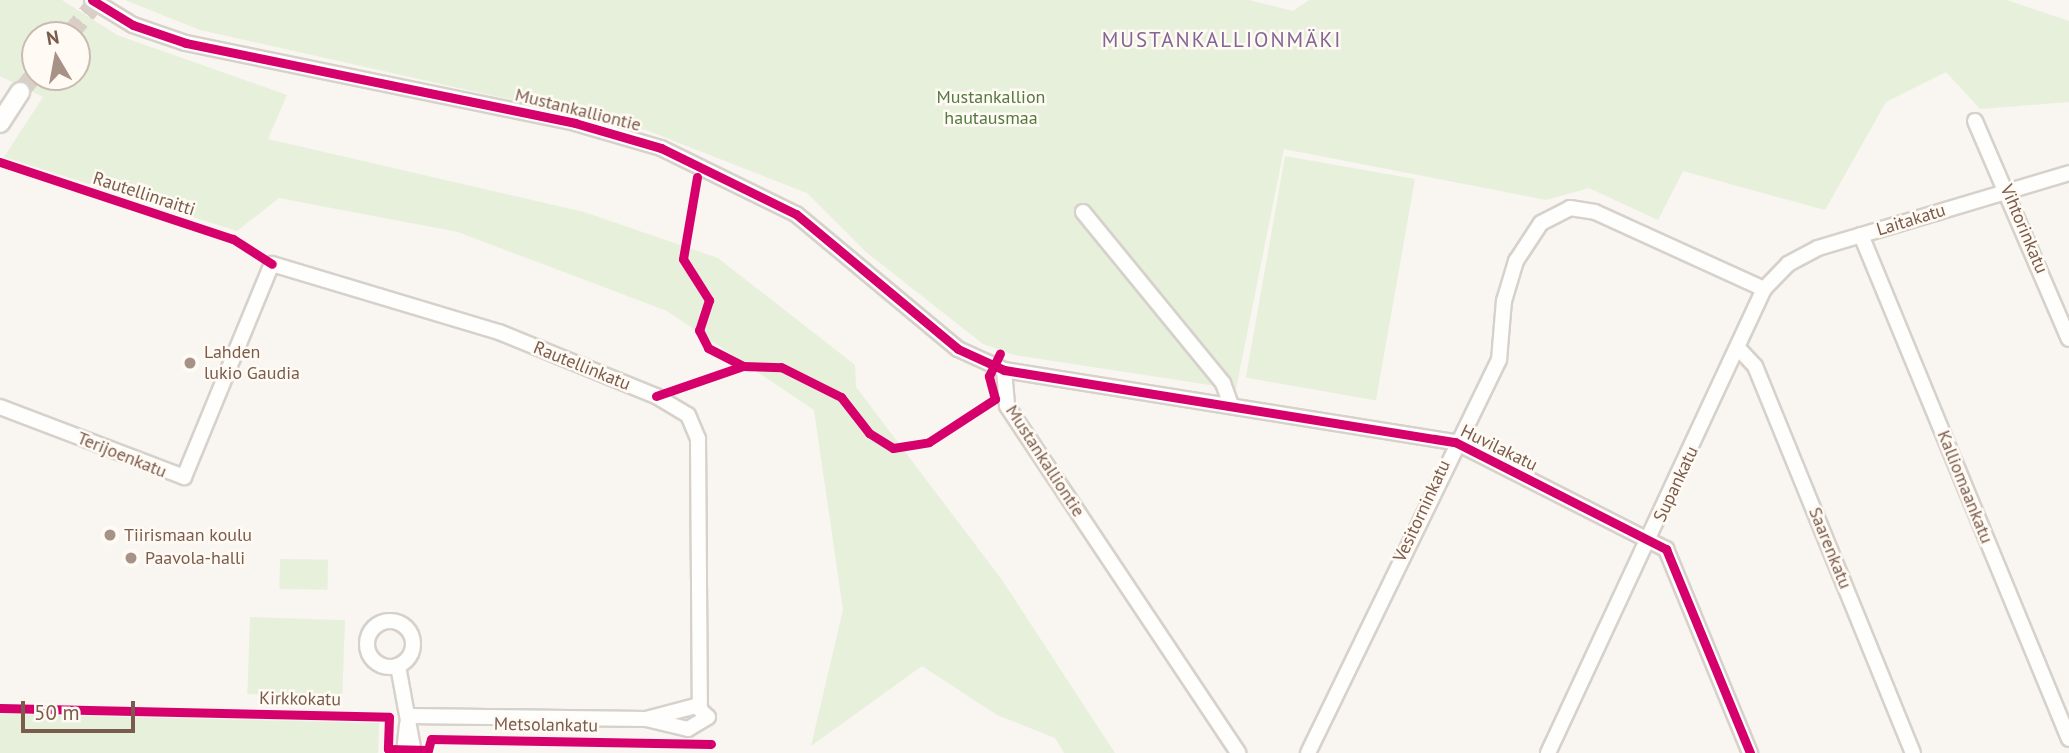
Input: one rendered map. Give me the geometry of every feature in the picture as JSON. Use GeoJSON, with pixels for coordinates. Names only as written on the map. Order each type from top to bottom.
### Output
{"type":"FeatureCollection","features":[{"type":"Feature","properties":{"kind":"street","name":"Mustankalliontie"},"geometry":{"type":"LineString","coordinates":[[92,0],[133,25],[186,43],[575,123],[661,148],[796,214],[958,349],[1004,370],[1007,406],[1237,753]]}},
{"type":"Feature","properties":{"kind":"street"},"geometry":{"type":"LineString","coordinates":[[0,123],[20,92]]}},
{"type":"Feature","properties":{"kind":"street","name":"Vihtorinkatu"},"geometry":{"type":"LineString","coordinates":[[1975,121],[2009,191],[2069,339]]}},
{"type":"Feature","properties":{"kind":"street","name":"Laitakatu"},"geometry":{"type":"LineString","coordinates":[[1765,289],[1788,264],[1861,235],[2069,173]]}},
{"type":"Feature","properties":{"kind":"street"},"geometry":{"type":"LineString","coordinates":[[1083,212],[1223,383],[1231,405]]}},
{"type":"Feature","properties":{"kind":"street","name":"Vesitorninkatu"},"geometry":{"type":"LineString","coordinates":[[1308,753],[1455,442],[1499,360],[1504,301],[1516,261],[1553,213],[1595,212],[1765,289]]}},
{"type":"Feature","properties":{"kind":"street","name":"Kalliomaankatu"},"geometry":{"type":"LineString","coordinates":[[1861,235],[2069,738]]}},
{"type":"Feature","properties":{"kind":"street","name":"Terijoenkatu"},"geometry":{"type":"LineString","coordinates":[[0,407],[184,477],[272,264]]}},
{"type":"Feature","properties":{"kind":"street","name":"Rautellinkatu"},"geometry":{"type":"LineString","coordinates":[[272,264],[499,332],[688,415],[698,439],[700,706]]}},
{"type":"Feature","properties":{"kind":"street","name":"Supankatu"},"geometry":{"type":"LineString","coordinates":[[1548,753],[1765,289]]}},
{"type":"Feature","properties":{"kind":"street","name":"Saarenkatu"},"geometry":{"type":"LineString","coordinates":[[1739,349],[1755,366],[1913,753]]}},
{"type":"Feature","properties":{"kind":"street","name":"Huvilakatu"},"geometry":{"type":"LineString","coordinates":[[1004,370],[1455,442],[1665,549],[1750,753]]}},
{"type":"Feature","properties":{"kind":"street"},"geometry":{"type":"LineString","coordinates":[[398,666],[415,753]]}},
{"type":"Feature","properties":{"kind":"street","name":"Metsolankatu"},"geometry":{"type":"LineString","coordinates":[[409,716],[646,719],[697,728],[708,717],[700,706],[646,719]]}},
{"type":"Feature","properties":{"kind":"street"},"geometry":{"type":"LineString","coordinates":[[404,753],[409,716]]}},
{"type":"Feature","properties":{"kind":"green space"},"geometry":{"type":"Polygon","coordinates":[[[0,0],[62,0],[117,35],[287,95],[268,139],[584,212],[718,258],[855,365],[856,387],[1002,580],[1115,753],[1064,753],[1055,738],[997,715],[922,666],[811,746],[843,610],[814,410],[667,311],[458,232],[279,198],[237,231],[4,157],[43,97],[31,91],[91,91],[91,21],[21,21],[21,86],[0,76],[0,0]]]}},
{"type":"Feature","properties":{"kind":"green space","name":"Mustankallion hautausmaa"},"geometry":{"type":"Polygon","coordinates":[[[125,0],[1249,0],[1293,11],[1309,0],[2007,0],[2069,21],[2069,102],[1980,109],[1946,72],[1886,102],[1825,210],[1683,171],[1658,220],[1589,188],[1546,200],[1284,149],[1236,389],[1014,355],[983,344],[866,252],[807,193],[646,130],[200,30],[125,0]]]}},
{"type":"Feature","properties":{"kind":"green space"},"geometry":{"type":"Polygon","coordinates":[[[1285,156],[1415,179],[1376,401],[1246,378],[1285,156]]]}},
{"type":"Feature","properties":{"kind":"green space"},"geometry":{"type":"Polygon","coordinates":[[[280,559],[328,560],[327,590],[279,589],[280,559]]]}},
{"type":"Feature","properties":{"kind":"green space"},"geometry":{"type":"Polygon","coordinates":[[[250,617],[345,620],[342,697],[247,694],[250,617]]]}},
{"type":"Feature","properties":{"kind":"green space"},"geometry":{"type":"Polygon","coordinates":[[[0,714],[379,723],[378,753],[0,753],[0,714]]]}},
{"type":"Feature","properties":{"kind":"tunnel"},"geometry":{"type":"LineString","coordinates":[[81,21],[98,0]]}},
{"type":"Feature","properties":{"kind":"cycle path"},"geometry":{"type":"LineString","coordinates":[[92,0],[133,25],[186,43],[575,123],[661,148],[796,214],[958,349],[1004,370],[1455,442],[1666,549],[1750,753]]}},
{"type":"Feature","properties":{"kind":"cycle path","name":"Rautellinraitti"},"geometry":{"type":"LineString","coordinates":[[0,162],[233,239],[272,264]]}},
{"type":"Feature","properties":{"kind":"cycle path"},"geometry":{"type":"LineString","coordinates":[[697,177],[683,259],[709,300],[699,330],[708,348],[743,366]]}},
{"type":"Feature","properties":{"kind":"cycle path"},"geometry":{"type":"LineString","coordinates":[[656,396],[743,366],[781,367],[841,397],[869,433],[893,448],[929,442],[995,399],[989,376],[1000,353]]}},
{"type":"Feature","properties":{"kind":"cycle path","name":"Kirkkokatu"},"geometry":{"type":"LineString","coordinates":[[0,708],[389,717],[388,749],[428,750],[431,739],[711,744]]}},
{"type":"Feature","properties":{"kind":"place","name":"Lahden lukio Gaudia"},"geometry":{"type":"Point","coordinates":[190,363]}},
{"type":"Feature","properties":{"kind":"place","name":"Tiirismaan koulu"},"geometry":{"type":"Point","coordinates":[110,535]}},
{"type":"Feature","properties":{"kind":"place","name":"Paavola-halli"},"geometry":{"type":"Point","coordinates":[131,558]}},
{"type":"Feature","properties":{"kind":"district","name":"MUSTANKALLIONMÄKI"},"geometry":{"type":"Point","coordinates":[1222,40]}}]}
